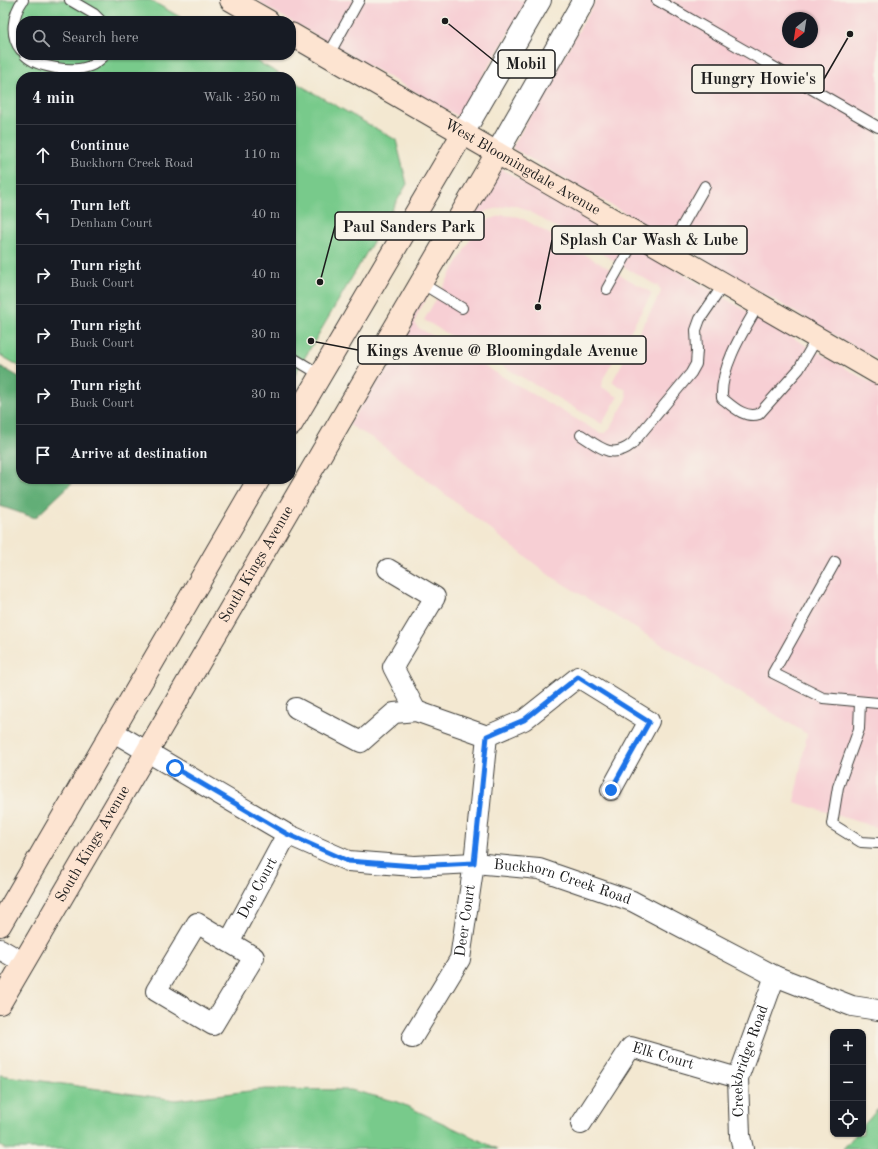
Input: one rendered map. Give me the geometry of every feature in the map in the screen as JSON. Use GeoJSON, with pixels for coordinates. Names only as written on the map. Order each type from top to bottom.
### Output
{"type":"FeatureCollection","features":[{"type":"Feature","properties":{"kind":"main road"},"geometry":{"type":"LineString","coordinates":[[231,0],[259,16]]}},
{"type":"Feature","properties":{"kind":"main road","name":"West Bloomingdale Avenue"},"geometry":{"type":"LineString","coordinates":[[296,37],[878,373]]}},
{"type":"Feature","properties":{"kind":"main road"},"geometry":{"type":"LineString","coordinates":[[296,417],[463,133]]}},
{"type":"Feature","properties":{"kind":"main road","name":"South Kings Avenue"},"geometry":{"type":"LineString","coordinates":[[0,1003],[497,153]]}},
{"type":"Feature","properties":{"kind":"main road"},"geometry":{"type":"LineString","coordinates":[[0,925],[256,484]]}},
{"type":"Feature","properties":{"kind":"street","name":"South Kings Avenue"},"geometry":{"type":"LineString","coordinates":[[497,153],[584,0]]}},
{"type":"Feature","properties":{"kind":"street"},"geometry":{"type":"LineString","coordinates":[[463,133],[533,2]]}},
{"type":"Feature","properties":{"kind":"street"},"geometry":{"type":"LineString","coordinates":[[388,570],[435,597],[393,667],[416,711]]}},
{"type":"Feature","properties":{"kind":"street"},"geometry":{"type":"LineString","coordinates":[[296,708],[361,742],[394,713],[416,711],[487,736],[524,720],[578,677],[649,722],[611,790]]}},
{"type":"Feature","properties":{"kind":"street","name":"Buckhorn Creek Road"},"geometry":{"type":"LineString","coordinates":[[112,731],[287,834],[348,861],[414,866],[474,863],[539,869],[632,901],[775,976],[852,1006],[878,1010]]}},
{"type":"Feature","properties":{"kind":"street","name":"Deer Court"},"geometry":{"type":"LineString","coordinates":[[412,1038],[460,960],[474,863],[487,736]]}},
{"type":"Feature","properties":{"kind":"street","name":"Doe Court"},"geometry":{"type":"LineString","coordinates":[[229,942],[287,834]]}},
{"type":"Feature","properties":{"kind":"street"},"geometry":{"type":"LineString","coordinates":[[197,923],[229,942],[254,957],[213,1025],[156,991],[197,923]]}},
{"type":"Feature","properties":{"kind":"street"},"geometry":{"type":"LineString","coordinates":[[0,949],[24,963]]}},
{"type":"Feature","properties":{"kind":"street","name":"Creekbridge Road"},"geometry":{"type":"LineString","coordinates":[[743,1149],[740,1136],[738,1078],[775,976]]}},
{"type":"Feature","properties":{"kind":"street","name":"Elk Court"},"geometry":{"type":"LineString","coordinates":[[581,1124],[631,1047],[738,1078]]}},
{"type":"Feature","properties":{"kind":"lane"},"geometry":{"type":"LineString","coordinates":[[16,39],[14,18],[23,0]]}},
{"type":"Feature","properties":{"kind":"lane"},"geometry":{"type":"LineString","coordinates":[[70,0],[96,16]]}},
{"type":"Feature","properties":{"kind":"lane"},"geometry":{"type":"LineString","coordinates":[[328,56],[359,0]]}},
{"type":"Feature","properties":{"kind":"lane"},"geometry":{"type":"LineString","coordinates":[[657,0],[668,3],[878,127]]}},
{"type":"Feature","properties":{"kind":"lane"},"geometry":{"type":"LineString","coordinates":[[35,60],[45,65],[68,70],[91,66],[99,60]]}},
{"type":"Feature","properties":{"kind":"lane"},"geometry":{"type":"LineString","coordinates":[[668,251],[704,186]]}},
{"type":"Feature","properties":{"kind":"lane"},"geometry":{"type":"LineString","coordinates":[[607,289],[638,234]]}},
{"type":"Feature","properties":{"kind":"lane"},"geometry":{"type":"LineString","coordinates":[[421,283],[462,308]]}},
{"type":"Feature","properties":{"kind":"lane"},"geometry":{"type":"LineString","coordinates":[[581,435],[599,447],[613,452],[624,450],[632,444],[691,373],[696,364],[696,330],[700,319],[724,284]]}},
{"type":"Feature","properties":{"kind":"lane"},"geometry":{"type":"LineString","coordinates":[[759,304],[736,344],[721,387],[722,398],[741,412],[754,416],[759,414],[799,369],[817,338]]}},
{"type":"Feature","properties":{"kind":"lane"},"geometry":{"type":"LineString","coordinates":[[296,359],[321,375]]}},
{"type":"Feature","properties":{"kind":"lane"},"geometry":{"type":"LineString","coordinates":[[835,562],[773,673],[823,698],[878,703]]}},
{"type":"Feature","properties":{"kind":"lane"},"geometry":{"type":"LineString","coordinates":[[860,702],[859,729],[838,788],[832,824],[862,842],[878,843]]}},
{"type":"Feature","properties":{"kind":"shaded area"},"geometry":{"type":"Polygon","coordinates":[[[261,0],[528,0],[459,117],[296,24],[296,16],[282,16],[259,3],[261,0]]]}},
{"type":"Feature","properties":{"kind":"shaded area"},"geometry":{"type":"Polygon","coordinates":[[[596,0],[878,0],[878,360],[512,148],[596,0]]]}},
{"type":"Feature","properties":{"kind":"shaded area"},"geometry":{"type":"Polygon","coordinates":[[[500,168],[878,387],[878,828],[794,802],[807,734],[549,575],[374,439],[349,425],[500,168]],[[512,205],[486,211],[468,226],[417,315],[415,322],[417,327],[600,433],[606,433],[627,399],[626,390],[612,382],[661,292],[659,287],[523,208],[512,205]]]}},
{"type":"Feature","properties":{"kind":"shaded area"},"geometry":{"type":"Polygon","coordinates":[[[503,215],[520,217],[652,293],[603,379],[602,387],[618,397],[602,424],[424,320],[476,230],[488,220],[503,215]]]}},
{"type":"Feature","properties":{"kind":"green space"},"geometry":{"type":"Polygon","coordinates":[[[0,0],[150,0],[178,16],[16,16],[16,60],[255,60],[276,72],[16,72],[16,364],[0,355],[0,0]]]}},
{"type":"Feature","properties":{"kind":"green space"},"geometry":{"type":"Polygon","coordinates":[[[296,83],[396,140],[407,184],[296,373],[296,83]]]}},
{"type":"Feature","properties":{"kind":"green space"},"geometry":{"type":"Polygon","coordinates":[[[0,366],[16,375],[16,484],[71,484],[35,518],[0,506],[0,366]]]}},
{"type":"Feature","properties":{"kind":"green space"},"geometry":{"type":"Polygon","coordinates":[[[0,1075],[176,1100],[265,1089],[351,1090],[398,1102],[498,1149],[5,1149],[0,1146],[0,1075]]]}},
{"type":"Feature","properties":{"kind":"green space"},"geometry":{"type":"Polygon","coordinates":[[[878,1109],[878,1149],[843,1149],[853,1137],[866,1137],[866,1123],[878,1109]]]}},
{"type":"Feature","properties":{"kind":"place","name":"Mobil"},"geometry":{"type":"Point","coordinates":[445,21]}},
{"type":"Feature","properties":{"kind":"place","name":"Hungry Howie's"},"geometry":{"type":"Point","coordinates":[850,34]}},
{"type":"Feature","properties":{"kind":"place","name":"Paul Sanders Park"},"geometry":{"type":"Point","coordinates":[320,282]}},
{"type":"Feature","properties":{"kind":"place","name":"Splash Car Wash & Lube"},"geometry":{"type":"Point","coordinates":[538,307]}},
{"type":"Feature","properties":{"kind":"place","name":"Kings Avenue @ Bloomingdale Avenue"},"geometry":{"type":"Point","coordinates":[311,341]}},
{"type":"Feature","properties":{"kind":"route"},"geometry":{"type":"LineString","coordinates":[[175,768],[287,834],[348,861],[414,866],[474,863],[487,736],[524,720],[578,677],[649,722],[611,790]]}}]}
